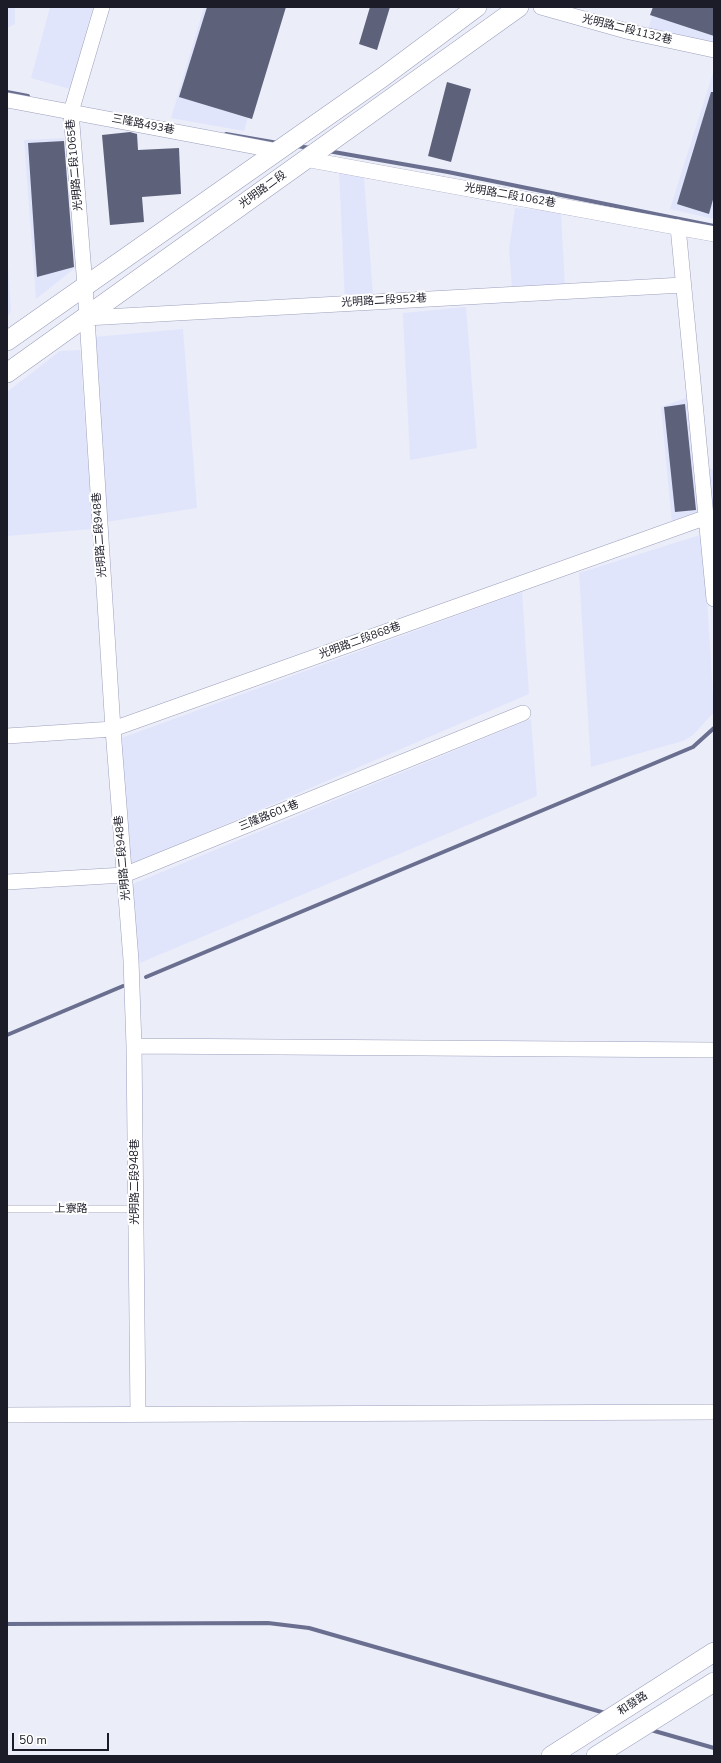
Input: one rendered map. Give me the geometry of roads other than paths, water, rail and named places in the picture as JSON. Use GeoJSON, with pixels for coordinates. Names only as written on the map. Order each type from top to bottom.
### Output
{"type":"FeatureCollection","features":[{"type":"Feature","properties":{"kind":"street","name":"光明路二段1065巷"},"geometry":{"type":"LineString","coordinates":[[85,302],[72,107],[102,7]]}},
{"type":"Feature","properties":{"kind":"street","name":"光明路二段"},"geometry":{"type":"LineString","coordinates":[[7,372],[85,302],[278,151],[477,7]]}},
{"type":"Feature","properties":{"kind":"street","name":"光明路二段"},"geometry":{"type":"LineString","coordinates":[[12,334],[85,302],[305,159],[519,7]]}},
{"type":"Feature","properties":{"kind":"street","name":"光明路二段1132巷"},"geometry":{"type":"LineString","coordinates":[[541,7],[630,32],[714,50]]}},
{"type":"Feature","properties":{"kind":"street","name":"三隆路493巷"},"geometry":{"type":"LineString","coordinates":[[7,100],[72,107],[278,151]]}},
{"type":"Feature","properties":{"kind":"street","name":"光明路二段1062巷"},"geometry":{"type":"LineString","coordinates":[[305,159],[714,234]]}},
{"type":"Feature","properties":{"kind":"street"},"geometry":{"type":"LineString","coordinates":[[678,227],[682,285],[707,516],[714,599]]}},
{"type":"Feature","properties":{"kind":"street","name":"光明路二段952巷"},"geometry":{"type":"LineString","coordinates":[[85,302],[682,285]]}},
{"type":"Feature","properties":{"kind":"street","name":"光明路二段948巷"},"geometry":{"type":"LineString","coordinates":[[85,302],[113,729],[131,960],[134,1046],[138,1414]]}},
{"type":"Feature","properties":{"kind":"street","name":"光明路二段868巷"},"geometry":{"type":"LineString","coordinates":[[7,736],[113,729],[707,516]]}},
{"type":"Feature","properties":{"kind":"street","name":"三隆路601巷"},"geometry":{"type":"LineString","coordinates":[[7,882],[124,875],[523,713]]}},
{"type":"Feature","properties":{"kind":"street"},"geometry":{"type":"LineString","coordinates":[[134,1046],[714,1050]]}},
{"type":"Feature","properties":{"kind":"street"},"geometry":{"type":"LineString","coordinates":[[7,1415],[714,1412]]}},
{"type":"Feature","properties":{"kind":"street","name":"和發路"},"geometry":{"type":"LineString","coordinates":[[551,1756],[714,1652]]}},
{"type":"Feature","properties":{"kind":"street"},"geometry":{"type":"LineString","coordinates":[[596,1756],[714,1682]]}},
{"type":"Feature","properties":{"kind":"lane","name":"上寮路"},"geometry":{"type":"LineString","coordinates":[[7,1209],[135,1209]]}},
{"type":"Feature","properties":{"kind":"waterway"},"geometry":{"type":"LineString","coordinates":[[7,92],[28,96]]}},
{"type":"Feature","properties":{"kind":"waterway"},"geometry":{"type":"LineString","coordinates":[[226,134],[278,143]]}},
{"type":"Feature","properties":{"kind":"waterway"},"geometry":{"type":"LineString","coordinates":[[296,146],[311,148]]}},
{"type":"Feature","properties":{"kind":"waterway"},"geometry":{"type":"LineString","coordinates":[[328,151],[448,172],[714,226]]}},
{"type":"Feature","properties":{"kind":"waterway"},"geometry":{"type":"LineString","coordinates":[[146,977],[693,747],[714,728]]}},
{"type":"Feature","properties":{"kind":"waterway"},"geometry":{"type":"LineString","coordinates":[[7,1035],[123,986]]}},
{"type":"Feature","properties":{"kind":"waterway"},"geometry":{"type":"LineString","coordinates":[[7,1624],[268,1623],[309,1628],[605,1713]]}},
{"type":"Feature","properties":{"kind":"waterway"},"geometry":{"type":"LineString","coordinates":[[651,1730],[714,1748]]}}]}
